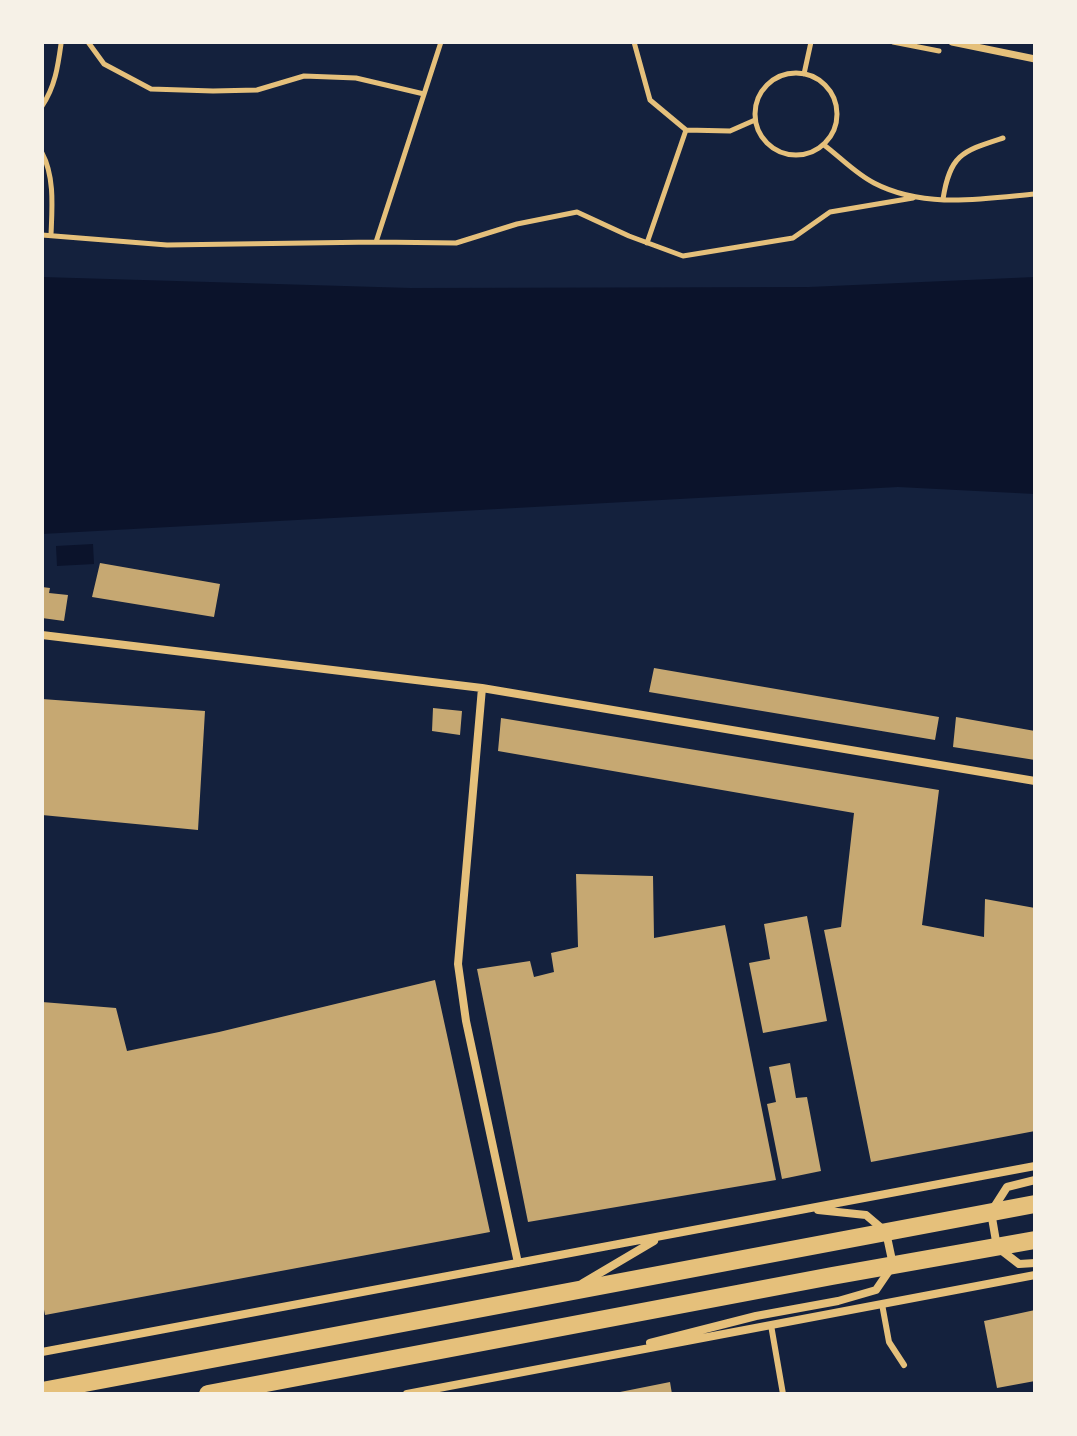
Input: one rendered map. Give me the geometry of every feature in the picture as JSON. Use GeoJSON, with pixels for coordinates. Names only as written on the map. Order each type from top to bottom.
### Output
{"type":"FeatureCollection","features":[{"type":"Feature","properties":{"kind":"highway"},"geometry":{"type":"LineString","coordinates":[[42,1391],[1035,1204]]}},
{"type":"Feature","properties":{"kind":"highway"},"geometry":{"type":"LineString","coordinates":[[208,1394],[1035,1240]]}},
{"type":"Feature","properties":{"kind":"street"},"geometry":{"type":"LineString","coordinates":[[952,42],[1035,59]]}},
{"type":"Feature","properties":{"kind":"street"},"geometry":{"type":"LineString","coordinates":[[42,635],[482,688],[1035,781]]}},
{"type":"Feature","properties":{"kind":"street"},"geometry":{"type":"LineString","coordinates":[[482,688],[458,964],[466,1021],[518,1263]]}},
{"type":"Feature","properties":{"kind":"street"},"geometry":{"type":"LineString","coordinates":[[42,1352],[1035,1166]]}},
{"type":"Feature","properties":{"kind":"street"},"geometry":{"type":"LineString","coordinates":[[1035,1180],[1007,1187],[991,1212],[997,1247],[1019,1264],[1035,1263]]}},
{"type":"Feature","properties":{"kind":"street"},"geometry":{"type":"LineString","coordinates":[[564,1365],[756,1316],[838,1301],[876,1290],[893,1265],[886,1232],[866,1215],[809,1209]]}},
{"type":"Feature","properties":{"kind":"street"},"geometry":{"type":"LineString","coordinates":[[569,1292],[661,1236]]}},
{"type":"Feature","properties":{"kind":"street"},"geometry":{"type":"LineString","coordinates":[[407,1394],[1035,1275]]}},
{"type":"Feature","properties":{"kind":"lane"},"geometry":{"type":"LineString","coordinates":[[882,1304],[889,1342],[904,1365]]}},
{"type":"Feature","properties":{"kind":"lane"},"geometry":{"type":"LineString","coordinates":[[771,1325],[783,1394]]}},
{"type":"Feature","properties":{"kind":"path"},"geometry":{"type":"LineString","coordinates":[[88,42],[104,64],[151,89],[257,90],[304,76],[356,78],[424,94]]}},
{"type":"Feature","properties":{"kind":"path"},"geometry":{"type":"LineString","coordinates":[[376,242],[441,42]]}},
{"type":"Feature","properties":{"kind":"path"},"geometry":{"type":"LineString","coordinates":[[634,42],[650,100],[686,130],[730,131],[755,120]]}},
{"type":"Feature","properties":{"kind":"path"},"geometry":{"type":"LineString","coordinates":[[804,74],[811,42]]}},
{"type":"Feature","properties":{"kind":"path"},"geometry":{"type":"LineString","coordinates":[[42,106],[51,93],[61,43]]}},
{"type":"Feature","properties":{"kind":"path"},"geometry":{"type":"LineString","coordinates":[[791,73],[804,74],[816,79],[833,97],[837,110],[836,122],[824,145],[813,152],[788,155],[776,151],[759,133],[755,107],[767,84],[791,73]]}},
{"type":"Feature","properties":{"kind":"path"},"geometry":{"type":"LineString","coordinates":[[647,243],[686,130]]}},
{"type":"Feature","properties":{"kind":"path"},"geometry":{"type":"LineString","coordinates":[[943,199],[947,177],[956,161],[967,150],[1003,138]]}},
{"type":"Feature","properties":{"kind":"path"},"geometry":{"type":"LineString","coordinates":[[824,145],[873,182],[913,198]]}},
{"type":"Feature","properties":{"kind":"path"},"geometry":{"type":"LineString","coordinates":[[42,153],[47,162],[52,193],[51,235]]}},
{"type":"Feature","properties":{"kind":"path"},"geometry":{"type":"LineString","coordinates":[[42,235],[167,245],[456,243],[517,224],[577,212],[683,256],[793,238],[830,212],[913,198],[966,200],[1035,194]]}},
{"type":"Feature","properties":{"kind":"water"},"geometry":{"type":"Polygon","coordinates":[[[42,277],[411,288],[809,287],[1035,277],[1035,494],[898,487],[42,534],[42,277]]]}},
{"type":"Feature","properties":{"kind":"water"},"geometry":{"type":"Polygon","coordinates":[[[93,544],[94,564],[57,566],[56,546],[93,544]]]}},
{"type":"Feature","properties":{"kind":"building"},"geometry":{"type":"Polygon","coordinates":[[[100,563],[220,584],[214,617],[92,597],[100,563]]]}},
{"type":"Feature","properties":{"kind":"building"},"geometry":{"type":"Polygon","coordinates":[[[42,587],[50,588],[49,593],[68,595],[64,621],[42,618],[42,587]]]}},
{"type":"Feature","properties":{"kind":"building"},"geometry":{"type":"Polygon","coordinates":[[[654,668],[939,717],[935,740],[649,692],[654,668]]]}},
{"type":"Feature","properties":{"kind":"building"},"geometry":{"type":"Polygon","coordinates":[[[42,699],[205,711],[198,830],[42,815],[42,699]]]}},
{"type":"Feature","properties":{"kind":"building"},"geometry":{"type":"Polygon","coordinates":[[[433,708],[462,711],[460,735],[432,731],[433,708]]]}},
{"type":"Feature","properties":{"kind":"building"},"geometry":{"type":"Polygon","coordinates":[[[956,717],[1035,731],[1035,760],[953,747],[956,717]]]}},
{"type":"Feature","properties":{"kind":"building"},"geometry":{"type":"Polygon","coordinates":[[[501,718],[939,790],[922,925],[984,937],[985,899],[1035,908],[1035,1131],[871,1162],[824,930],[841,927],[854,813],[498,751],[501,718]]]}},
{"type":"Feature","properties":{"kind":"building"},"geometry":{"type":"Polygon","coordinates":[[[576,874],[653,876],[654,938],[725,925],[776,1180],[528,1222],[477,969],[530,961],[534,977],[554,972],[551,953],[578,947],[576,874]]]}},
{"type":"Feature","properties":{"kind":"building"},"geometry":{"type":"Polygon","coordinates":[[[807,916],[827,1021],[763,1033],[749,963],[770,959],[764,924],[807,916]]]}},
{"type":"Feature","properties":{"kind":"building"},"geometry":{"type":"Polygon","coordinates":[[[435,980],[490,1232],[45,1315],[42,1299],[42,1002],[116,1008],[127,1051],[435,980]]]}},
{"type":"Feature","properties":{"kind":"building"},"geometry":{"type":"Polygon","coordinates":[[[790,1063],[796,1098],[807,1097],[821,1171],[782,1179],[767,1104],[776,1102],[769,1067],[790,1063]]]}},
{"type":"Feature","properties":{"kind":"building"},"geometry":{"type":"Polygon","coordinates":[[[1035,1310],[1035,1381],[997,1388],[984,1321],[1035,1310]]]}},
{"type":"Feature","properties":{"kind":"building"},"geometry":{"type":"Polygon","coordinates":[[[670,1382],[672,1394],[615,1394],[615,1393],[670,1382]]]}}]}
